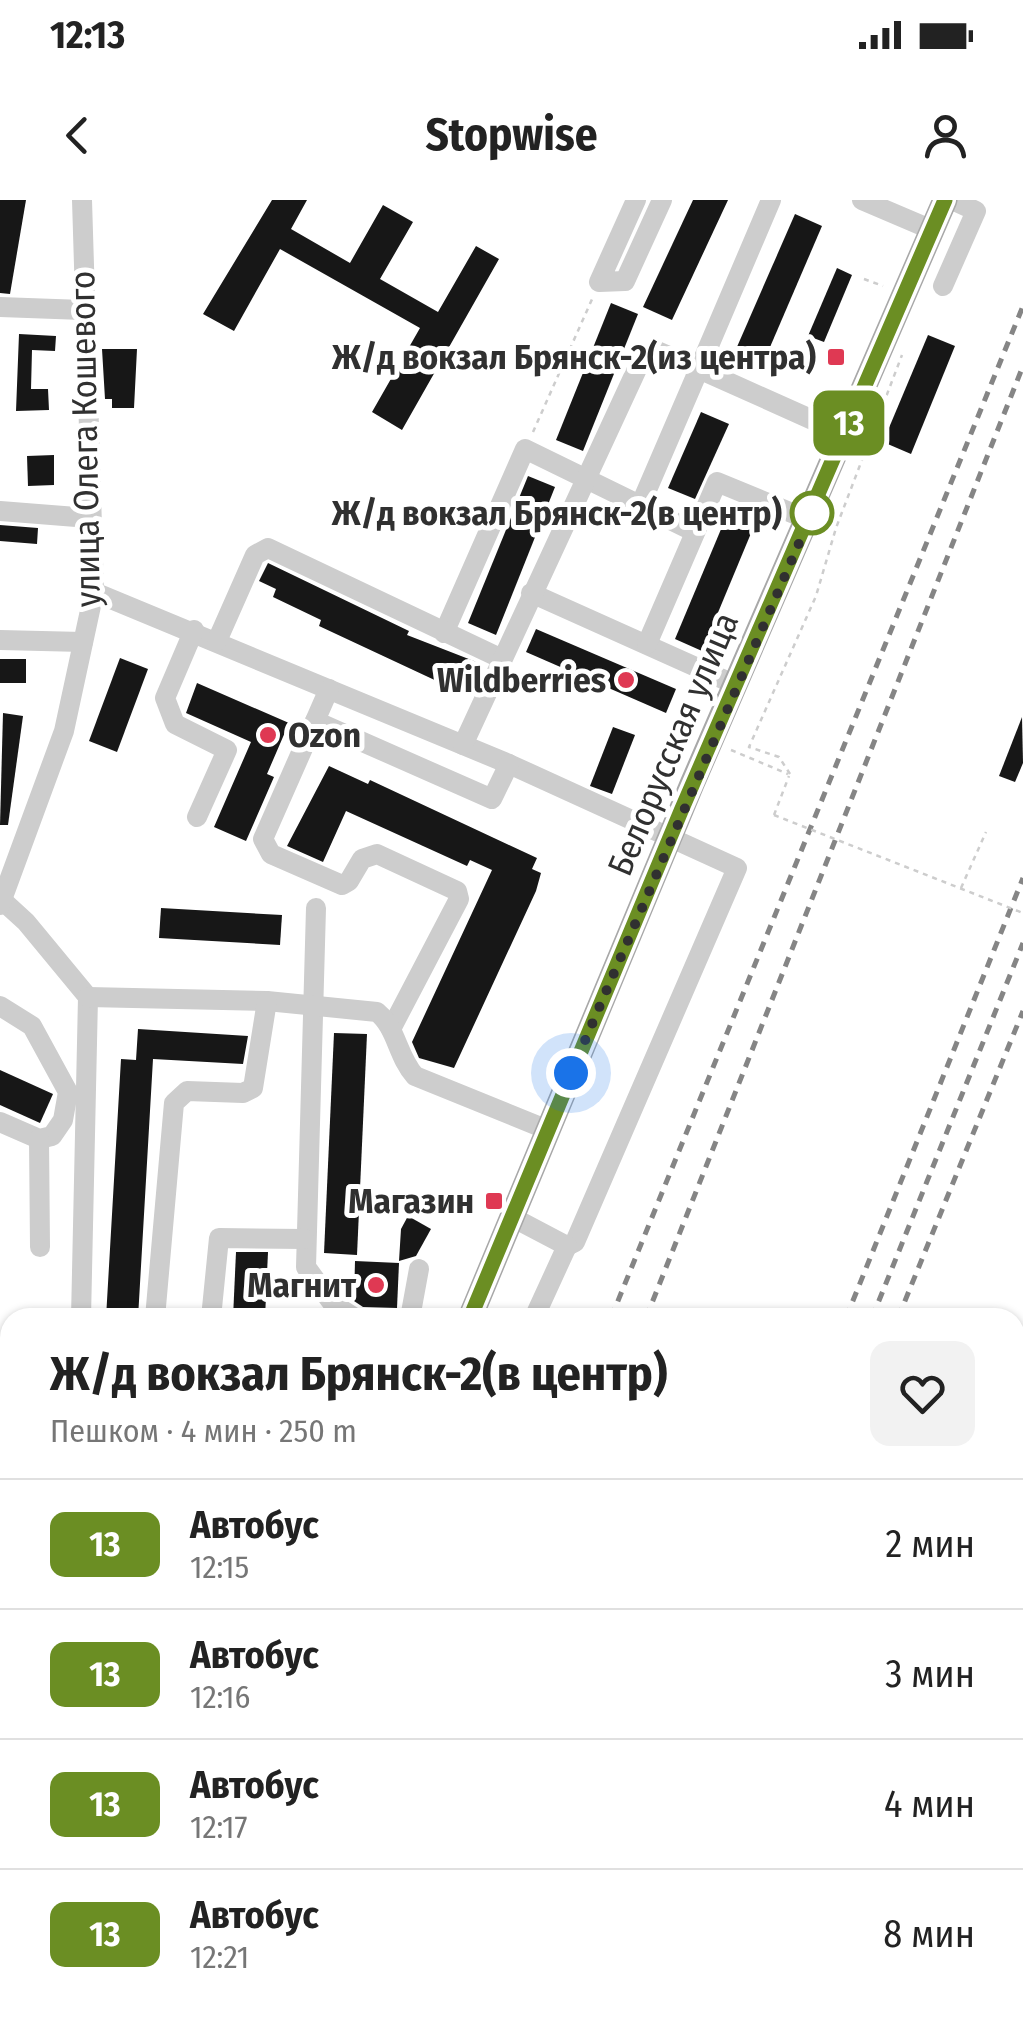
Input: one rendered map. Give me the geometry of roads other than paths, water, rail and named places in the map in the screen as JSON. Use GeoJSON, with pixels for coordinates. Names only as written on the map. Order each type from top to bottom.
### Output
{"type":"FeatureCollection","features":[{"type":"Feature","properties":{"kind":"main road","name":"Белорусская улица"},"geometry":{"type":"LineString","coordinates":[[474,1308],[930,230],[949,200]]}},
{"type":"Feature","properties":{"kind":"street","name":"улица Олега Кошевого"},"geometry":{"type":"LineString","coordinates":[[1,902],[7,876],[64,731],[94,592],[82,200]]}},
{"type":"Feature","properties":{"kind":"street"},"geometry":{"type":"LineString","coordinates":[[636,200],[599,282],[626,281],[662,200]]}},
{"type":"Feature","properties":{"kind":"street"},"geometry":{"type":"LineString","coordinates":[[640,506],[771,200]]}},
{"type":"Feature","properties":{"kind":"street"},"geometry":{"type":"LineString","coordinates":[[862,200],[930,230]]}},
{"type":"Feature","properties":{"kind":"street"},"geometry":{"type":"LineString","coordinates":[[943,286],[976,211],[949,200]]}},
{"type":"Feature","properties":{"kind":"street"},"geometry":{"type":"LineString","coordinates":[[0,307],[84,310]]}},
{"type":"Feature","properties":{"kind":"street"},"geometry":{"type":"LineString","coordinates":[[462,745],[642,356],[657,351],[844,434]]}},
{"type":"Feature","properties":{"kind":"street"},"geometry":{"type":"LineString","coordinates":[[444,633],[526,449],[696,532]]}},
{"type":"Feature","properties":{"kind":"street"},"geometry":{"type":"LineString","coordinates":[[646,644],[717,482],[808,520]]}},
{"type":"Feature","properties":{"kind":"street"},"geometry":{"type":"LineString","coordinates":[[0,510],[89,518]]}},
{"type":"Feature","properties":{"kind":"street"},"geometry":{"type":"LineString","coordinates":[[217,641],[255,556],[268,548],[500,658]]}},
{"type":"Feature","properties":{"kind":"street"},"geometry":{"type":"LineString","coordinates":[[94,592],[194,630],[508,764],[736,868],[575,1242],[567,1246],[539,1308]]}},
{"type":"Feature","properties":{"kind":"street"},"geometry":{"type":"LineString","coordinates":[[530,593],[736,685]]}},
{"type":"Feature","properties":{"kind":"street"},"geometry":{"type":"LineString","coordinates":[[194,630],[166,698],[175,724],[228,750],[197,817]]}},
{"type":"Feature","properties":{"kind":"street"},"geometry":{"type":"LineString","coordinates":[[0,640],[83,642]]}},
{"type":"Feature","properties":{"kind":"street"},"geometry":{"type":"LineString","coordinates":[[329,689],[263,839],[271,854],[342,885],[350,881],[362,859],[377,854],[456,891],[459,899],[392,1029]]}},
{"type":"Feature","properties":{"kind":"street"},"geometry":{"type":"LineString","coordinates":[[315,721],[492,799],[508,764]]}},
{"type":"Feature","properties":{"kind":"street"},"geometry":{"type":"LineString","coordinates":[[1,902],[26,922],[88,996],[81,1308]]}},
{"type":"Feature","properties":{"kind":"street"},"geometry":{"type":"LineString","coordinates":[[316,908],[304,1238],[306,1267],[339,1308]]}},
{"type":"Feature","properties":{"kind":"street"},"geometry":{"type":"LineString","coordinates":[[88,996],[267,1000],[377,1012],[392,1029],[400,1060],[415,1076],[548,1130]]}},
{"type":"Feature","properties":{"kind":"street"},"geometry":{"type":"LineString","coordinates":[[156,1308],[174,1103],[187,1091],[244,1093],[253,1088],[267,1000]]}},
{"type":"Feature","properties":{"kind":"street"},"geometry":{"type":"LineString","coordinates":[[0,1006],[32,1026],[66,1083],[68,1104],[52,1136],[39,1139],[0,1122]]}},
{"type":"Feature","properties":{"kind":"street"},"geometry":{"type":"LineString","coordinates":[[39,1139],[40,1246]]}},
{"type":"Feature","properties":{"kind":"street"},"geometry":{"type":"LineString","coordinates":[[512,1218],[567,1246]]}},
{"type":"Feature","properties":{"kind":"street"},"geometry":{"type":"LineString","coordinates":[[212,1308],[219,1238],[304,1238]]}},
{"type":"Feature","properties":{"kind":"street"},"geometry":{"type":"LineString","coordinates":[[412,1308],[419,1269]]}},
{"type":"Feature","properties":{"kind":"railway"},"geometry":{"type":"LineString","coordinates":[[615,1308],[1023,306]]}},
{"type":"Feature","properties":{"kind":"railway"},"geometry":{"type":"LineString","coordinates":[[650,1308],[1023,366]]}},
{"type":"Feature","properties":{"kind":"railway"},"geometry":{"type":"LineString","coordinates":[[850,1308],[1023,878]]}},
{"type":"Feature","properties":{"kind":"railway"},"geometry":{"type":"LineString","coordinates":[[876,1308],[1023,943]]}},
{"type":"Feature","properties":{"kind":"railway"},"geometry":{"type":"LineString","coordinates":[[902,1308],[1023,1011]]}},
{"type":"Feature","properties":{"kind":"place","name":"Ж/д вокзал Брянск-2(из центра)"},"geometry":{"type":"Point","coordinates":[836,357]}},
{"type":"Feature","properties":{"kind":"place","name":"Ж/д вокзал Брянск-2(в центр)"},"geometry":{"type":"Point","coordinates":[812,513]}},
{"type":"Feature","properties":{"kind":"place","name":"Wildberries"},"geometry":{"type":"Point","coordinates":[626,680]}},
{"type":"Feature","properties":{"kind":"place","name":"Ozon"},"geometry":{"type":"Point","coordinates":[268,735]}},
{"type":"Feature","properties":{"kind":"place","name":"Магазин"},"geometry":{"type":"Point","coordinates":[494,1201]}},
{"type":"Feature","properties":{"kind":"place","name":"Магнит"},"geometry":{"type":"Point","coordinates":[376,1285]}}]}
